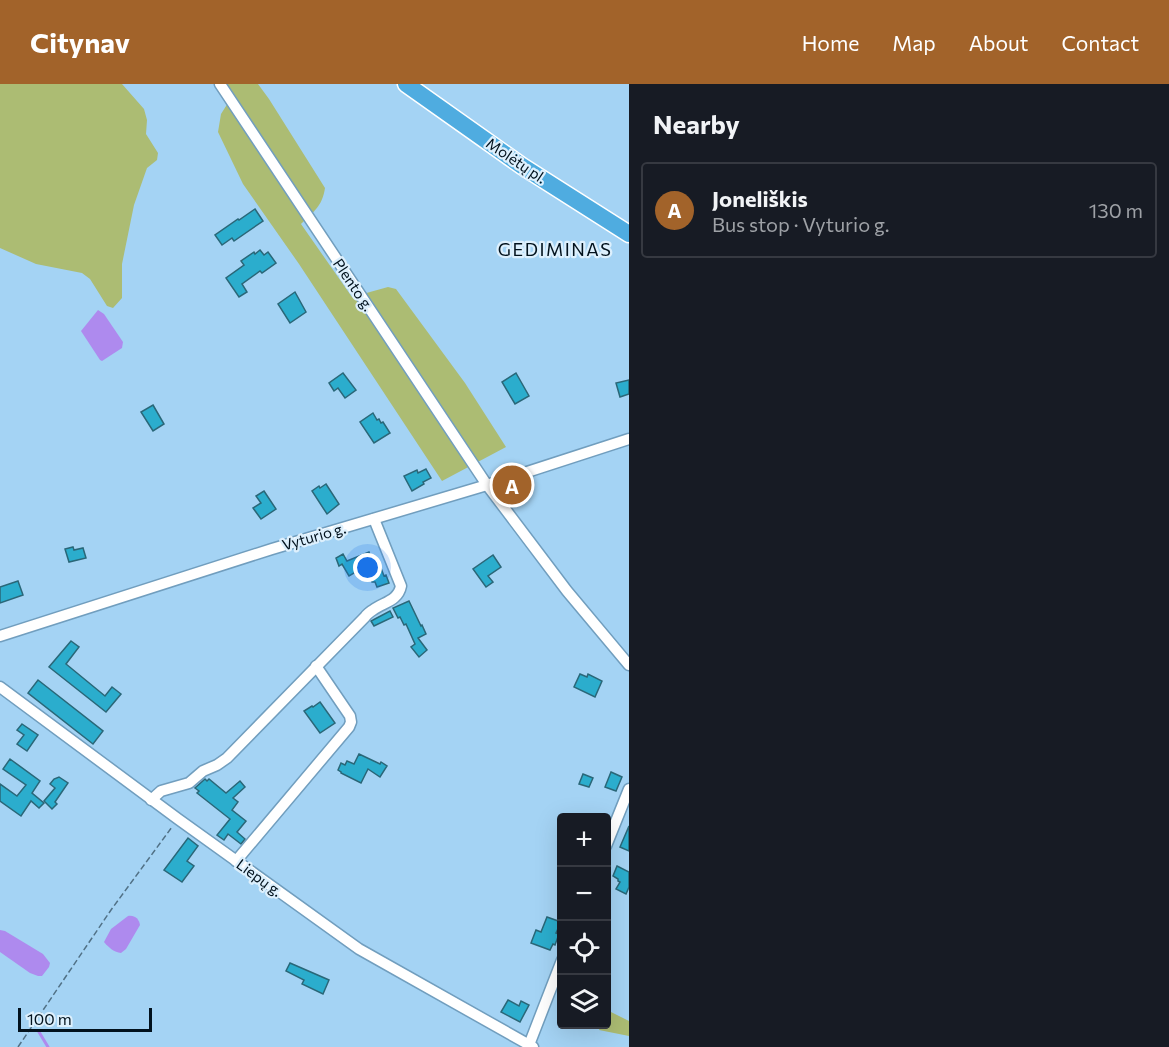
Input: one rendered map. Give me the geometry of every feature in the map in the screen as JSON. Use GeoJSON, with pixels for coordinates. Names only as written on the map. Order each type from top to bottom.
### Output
{"type":"FeatureCollection","features":[{"type":"Feature","properties":{"kind":"highway","name":"Molėtų pl."},"geometry":{"type":"LineString","coordinates":[[406,84],[522,166],[629,234]]}},
{"type":"Feature","properties":{"kind":"street","name":"Plento g."},"geometry":{"type":"LineString","coordinates":[[220,84],[487,485],[567,591],[629,665]]}},
{"type":"Feature","properties":{"kind":"street","name":"Vyturio g."},"geometry":{"type":"LineString","coordinates":[[0,636],[629,439]]}},
{"type":"Feature","properties":{"kind":"street"},"geometry":{"type":"LineString","coordinates":[[151,800],[161,791],[189,783],[202,771],[227,758],[372,610],[396,598],[401,586],[374,519]]}},
{"type":"Feature","properties":{"kind":"street"},"geometry":{"type":"LineString","coordinates":[[236,861],[349,727],[350,716],[316,666]]}},
{"type":"Feature","properties":{"kind":"street","name":"Liepų g."},"geometry":{"type":"LineString","coordinates":[[0,687],[151,800],[359,949],[531,1046]]}},
{"type":"Feature","properties":{"kind":"street"},"geometry":{"type":"LineString","coordinates":[[611,834],[629,789]]}},
{"type":"Feature","properties":{"kind":"street"},"geometry":{"type":"LineString","coordinates":[[531,1046],[557,971]]}},
{"type":"Feature","properties":{"kind":"path"},"geometry":{"type":"LineString","coordinates":[[18,1047],[111,910],[178,819]]}},
{"type":"Feature","properties":{"kind":"green space"},"geometry":{"type":"Polygon","coordinates":[[[0,84],[122,84],[144,109],[147,120],[146,134],[158,153],[157,160],[147,168],[134,205],[122,264],[122,298],[113,308],[107,306],[90,279],[82,273],[36,264],[0,248],[0,84]]]}},
{"type":"Feature","properties":{"kind":"green space"},"geometry":{"type":"Polygon","coordinates":[[[226,84],[258,84],[325,188],[320,204],[301,224],[352,297],[388,287],[396,289],[465,383],[506,447],[442,481],[299,264],[243,184],[218,132],[221,114],[233,95],[226,84]]]}},
{"type":"Feature","properties":{"kind":"green space"},"geometry":{"type":"Polygon","coordinates":[[[611,1012],[629,1021],[629,1036],[599,1030],[611,1029],[611,1012]]]}},
{"type":"Feature","properties":{"kind":"shaded area"},"geometry":{"type":"Polygon","coordinates":[[[98,310],[104,314],[123,342],[122,348],[102,361],[81,331],[98,310]]]}},
{"type":"Feature","properties":{"kind":"shaded area"},"geometry":{"type":"Polygon","coordinates":[[[128,916],[136,918],[140,925],[126,949],[121,953],[104,942],[111,929],[128,916]]]}},
{"type":"Feature","properties":{"kind":"shaded area"},"geometry":{"type":"Polygon","coordinates":[[[0,930],[43,954],[50,963],[42,976],[30,973],[0,952],[0,930]]]}},
{"type":"Feature","properties":{"kind":"building"},"geometry":{"type":"Polygon","coordinates":[[[255,209],[263,221],[234,241],[232,238],[222,245],[215,235],[255,209]]]}},
{"type":"Feature","properties":{"kind":"building"},"geometry":{"type":"Polygon","coordinates":[[[260,250],[264,255],[268,252],[276,263],[242,284],[247,292],[239,297],[226,278],[244,265],[241,261],[260,250]]]}},
{"type":"Feature","properties":{"kind":"building"},"geometry":{"type":"Polygon","coordinates":[[[295,292],[306,312],[290,323],[278,304],[295,292]]]}},
{"type":"Feature","properties":{"kind":"building"},"geometry":{"type":"Polygon","coordinates":[[[343,373],[356,390],[345,398],[338,388],[334,391],[329,383],[343,373]]]}},
{"type":"Feature","properties":{"kind":"building"},"geometry":{"type":"Polygon","coordinates":[[[516,373],[529,396],[515,404],[502,382],[516,373]]]}},
{"type":"Feature","properties":{"kind":"building"},"geometry":{"type":"Polygon","coordinates":[[[629,380],[629,394],[620,397],[616,383],[629,380]]]}},
{"type":"Feature","properties":{"kind":"building"},"geometry":{"type":"Polygon","coordinates":[[[153,405],[164,424],[153,431],[141,412],[153,405]]]}},
{"type":"Feature","properties":{"kind":"building"},"geometry":{"type":"Polygon","coordinates":[[[373,413],[390,433],[374,443],[360,422],[373,413]]]}},
{"type":"Feature","properties":{"kind":"building"},"geometry":{"type":"Polygon","coordinates":[[[426,469],[431,478],[412,491],[404,476],[426,469]]]}},
{"type":"Feature","properties":{"kind":"building"},"geometry":{"type":"Polygon","coordinates":[[[326,484],[339,504],[327,514],[312,491],[326,484]]]}},
{"type":"Feature","properties":{"kind":"building"},"geometry":{"type":"Polygon","coordinates":[[[264,491],[276,509],[261,519],[253,508],[261,503],[256,496],[264,491]]]}},
{"type":"Feature","properties":{"kind":"building"},"geometry":{"type":"Polygon","coordinates":[[[73,547],[74,550],[83,548],[86,558],[69,562],[65,549],[73,547]]]}},
{"type":"Feature","properties":{"kind":"building"},"geometry":{"type":"Polygon","coordinates":[[[369,552],[373,563],[376,561],[389,583],[377,587],[364,567],[349,576],[342,564],[339,566],[336,558],[343,554],[347,561],[369,552]]]}},
{"type":"Feature","properties":{"kind":"building"},"geometry":{"type":"Polygon","coordinates":[[[493,555],[501,567],[488,576],[493,582],[486,587],[473,569],[493,555]]]}},
{"type":"Feature","properties":{"kind":"building"},"geometry":{"type":"Polygon","coordinates":[[[18,581],[23,595],[0,603],[0,587],[18,581]]]}},
{"type":"Feature","properties":{"kind":"building"},"geometry":{"type":"Polygon","coordinates":[[[409,601],[426,634],[418,638],[427,650],[419,657],[411,647],[415,644],[406,624],[404,625],[400,617],[398,618],[393,608],[409,601]]]}},
{"type":"Feature","properties":{"kind":"building"},"geometry":{"type":"Polygon","coordinates":[[[390,611],[393,617],[374,626],[371,621],[390,611]]]}},
{"type":"Feature","properties":{"kind":"building"},"geometry":{"type":"Polygon","coordinates":[[[71,641],[79,647],[66,664],[105,696],[112,687],[121,694],[106,712],[49,667],[71,641]]]}},
{"type":"Feature","properties":{"kind":"building"},"geometry":{"type":"Polygon","coordinates":[[[580,674],[587,677],[588,674],[602,681],[595,697],[574,687],[580,674]]]}},
{"type":"Feature","properties":{"kind":"building"},"geometry":{"type":"Polygon","coordinates":[[[38,680],[103,731],[93,744],[28,693],[38,680]]]}},
{"type":"Feature","properties":{"kind":"building"},"geometry":{"type":"Polygon","coordinates":[[[320,702],[335,723],[320,733],[304,711],[320,702]]]}},
{"type":"Feature","properties":{"kind":"building"},"geometry":{"type":"Polygon","coordinates":[[[22,724],[38,735],[27,751],[17,744],[24,735],[17,730],[22,724]]]}},
{"type":"Feature","properties":{"kind":"building"},"geometry":{"type":"Polygon","coordinates":[[[359,754],[387,766],[380,777],[368,769],[361,783],[338,770],[341,763],[345,765],[347,761],[354,764],[359,754]]]}},
{"type":"Feature","properties":{"kind":"building"},"geometry":{"type":"Polygon","coordinates":[[[10,759],[40,781],[32,793],[44,803],[39,808],[31,801],[21,816],[0,801],[0,784],[17,796],[26,785],[3,769],[10,759]]]}},
{"type":"Feature","properties":{"kind":"building"},"geometry":{"type":"Polygon","coordinates":[[[611,772],[622,777],[616,791],[605,787],[611,772]]]}},
{"type":"Feature","properties":{"kind":"building"},"geometry":{"type":"Polygon","coordinates":[[[583,774],[593,778],[589,787],[579,784],[583,774]]]}},
{"type":"Feature","properties":{"kind":"building"},"geometry":{"type":"Polygon","coordinates":[[[59,777],[68,783],[52,809],[44,801],[55,788],[50,784],[59,777]]]}},
{"type":"Feature","properties":{"kind":"building"},"geometry":{"type":"Polygon","coordinates":[[[205,779],[207,781],[209,779],[226,793],[240,781],[245,787],[233,798],[238,802],[232,810],[246,821],[237,832],[245,839],[241,844],[228,834],[224,840],[217,835],[230,819],[197,793],[199,791],[195,788],[205,779]]]}},
{"type":"Feature","properties":{"kind":"building"},"geometry":{"type":"Polygon","coordinates":[[[629,826],[629,851],[620,847],[629,826]]]}},
{"type":"Feature","properties":{"kind":"building"},"geometry":{"type":"Polygon","coordinates":[[[188,838],[198,846],[187,861],[194,866],[182,882],[164,870],[188,838]]]}},
{"type":"Feature","properties":{"kind":"building"},"geometry":{"type":"Polygon","coordinates":[[[617,866],[629,872],[629,887],[626,894],[616,889],[620,882],[613,876],[617,866]]]}},
{"type":"Feature","properties":{"kind":"building"},"geometry":{"type":"Polygon","coordinates":[[[547,917],[557,921],[557,940],[550,950],[531,943],[536,930],[541,932],[547,917]]]}},
{"type":"Feature","properties":{"kind":"building"},"geometry":{"type":"Polygon","coordinates":[[[290,963],[329,980],[323,994],[302,984],[304,980],[286,971],[290,963]]]}},
{"type":"Feature","properties":{"kind":"building"},"geometry":{"type":"Polygon","coordinates":[[[508,1000],[519,1006],[521,1001],[529,1005],[520,1022],[501,1012],[508,1000]]]}},
{"type":"Feature","properties":{"kind":"waterway"},"geometry":{"type":"LineString","coordinates":[[39,1032],[48,1047]]}},
{"type":"Feature","properties":{"kind":"place","name":"Joneliškis"},"geometry":{"type":"Point","coordinates":[512,485]}},
{"type":"Feature","properties":{"kind":"district","name":"GEDIMINAS"},"geometry":{"type":"Point","coordinates":[555,250]}}]}
